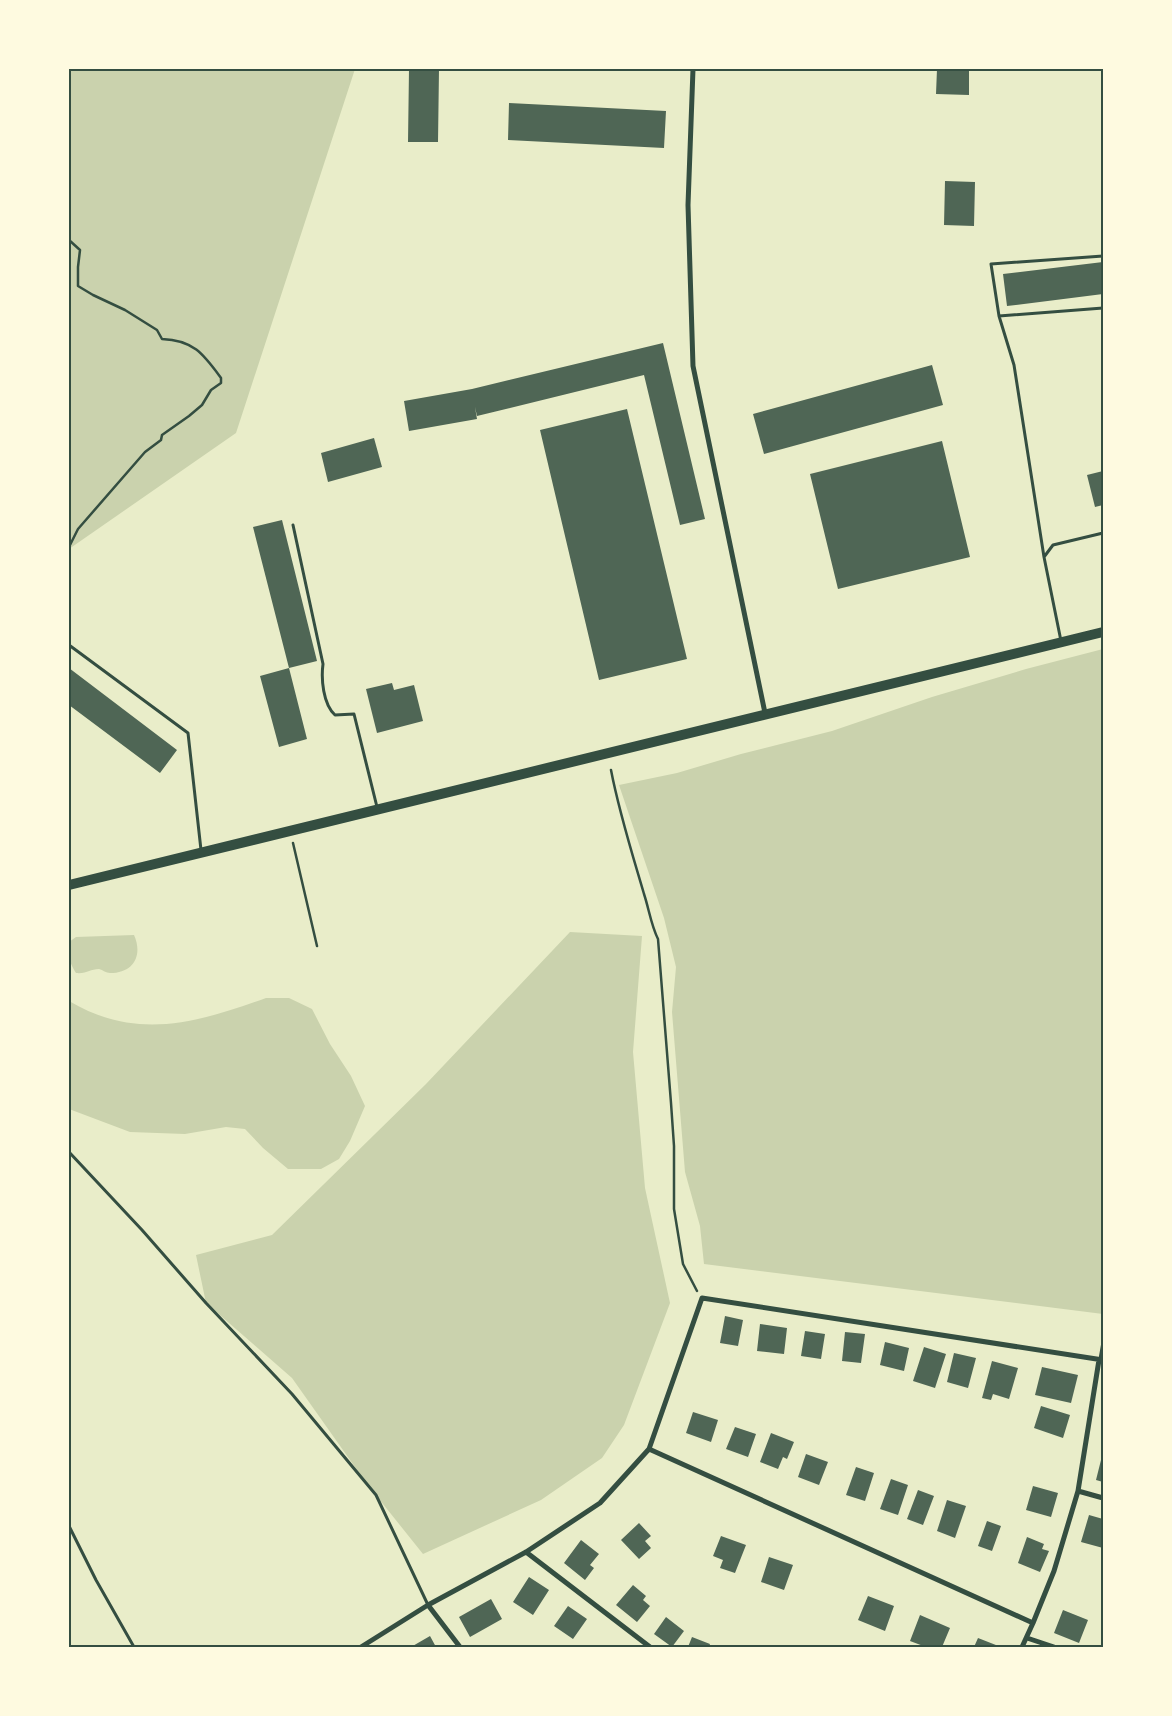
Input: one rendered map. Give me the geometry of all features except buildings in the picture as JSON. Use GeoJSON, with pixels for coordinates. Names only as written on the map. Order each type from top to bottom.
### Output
{"type":"FeatureCollection","features":[{"type":"Feature","properties":{"kind":"main road"},"geometry":{"type":"LineString","coordinates":[[69,885],[1103,632]]}},
{"type":"Feature","properties":{"kind":"street"},"geometry":{"type":"LineString","coordinates":[[693,69],[688,205],[693,366],[765,714]]}},
{"type":"Feature","properties":{"kind":"street"},"geometry":{"type":"LineString","coordinates":[[361,1647],[428,1605],[526,1552],[600,1503],[649,1449],[702,1298],[1101,1360],[1078,1491],[1054,1571],[1022,1647]]}},
{"type":"Feature","properties":{"kind":"street"},"geometry":{"type":"LineString","coordinates":[[649,1449],[1033,1624]]}},
{"type":"Feature","properties":{"kind":"street"},"geometry":{"type":"LineString","coordinates":[[1078,1491],[1103,1498]]}},
{"type":"Feature","properties":{"kind":"street"},"geometry":{"type":"LineString","coordinates":[[526,1552],[650,1647]]}},
{"type":"Feature","properties":{"kind":"street"},"geometry":{"type":"LineString","coordinates":[[428,1605],[460,1647]]}},
{"type":"Feature","properties":{"kind":"street"},"geometry":{"type":"LineString","coordinates":[[1027,1638],[1054,1647]]}},
{"type":"Feature","properties":{"kind":"lane"},"geometry":{"type":"LineString","coordinates":[[1062,642],[1044,557],[1014,365],[999,316],[992,264],[1103,256]]}},
{"type":"Feature","properties":{"kind":"lane"},"geometry":{"type":"LineString","coordinates":[[999,316],[1103,308]]}},
{"type":"Feature","properties":{"kind":"lane"},"geometry":{"type":"LineString","coordinates":[[293,525],[323,664],[322,676],[329,709],[335,715],[354,714],[378,810]]}},
{"type":"Feature","properties":{"kind":"lane"},"geometry":{"type":"LineString","coordinates":[[1044,557],[1052,545],[1103,533]]}},
{"type":"Feature","properties":{"kind":"lane"},"geometry":{"type":"LineString","coordinates":[[69,645],[188,733],[201,853]]}},
{"type":"Feature","properties":{"kind":"lane"},"geometry":{"type":"LineString","coordinates":[[69,1152],[142,1230],[206,1303],[292,1394],[376,1495],[428,1605]]}},
{"type":"Feature","properties":{"kind":"lane"},"geometry":{"type":"LineString","coordinates":[[1101,1360],[1103,1342]]}},
{"type":"Feature","properties":{"kind":"lane"},"geometry":{"type":"LineString","coordinates":[[69,1526],[96,1580],[134,1647]]}},
{"type":"Feature","properties":{"kind":"path"},"geometry":{"type":"LineString","coordinates":[[69,240],[80,250],[78,286],[125,310],[157,330],[162,339],[175,340],[192,346],[206,358],[221,378],[221,383],[211,390],[202,404],[189,416],[162,435],[161,440],[145,452],[78,529],[69,547]]}},
{"type":"Feature","properties":{"kind":"path"},"geometry":{"type":"LineString","coordinates":[[611,770],[624,828],[650,911],[652,928],[658,939],[671,1103],[674,1209],[683,1264],[694,1287],[702,1298]]}},
{"type":"Feature","properties":{"kind":"path"},"geometry":{"type":"LineString","coordinates":[[291,831],[317,946]]}},
{"type":"Feature","properties":{"kind":"green space"},"geometry":{"type":"Polygon","coordinates":[[[69,69],[355,69],[236,433],[69,549],[69,69]]]}},
{"type":"Feature","properties":{"kind":"green space"},"geometry":{"type":"Polygon","coordinates":[[[1103,649],[1103,1314],[704,1264],[700,1226],[685,1172],[672,1012],[676,967],[664,918],[619,785],[677,773],[741,754],[832,731],[932,697],[1026,669],[1103,649]]]}},
{"type":"Feature","properties":{"kind":"green space"},"geometry":{"type":"Polygon","coordinates":[[[570,932],[642,936],[633,1052],[645,1188],[670,1303],[624,1425],[602,1458],[541,1500],[423,1554],[367,1484],[292,1378],[206,1303],[196,1255],[272,1235],[426,1084],[570,932]]]}},
{"type":"Feature","properties":{"kind":"green space"},"geometry":{"type":"Polygon","coordinates":[[[134,935],[137,942],[137,956],[131,966],[125,970],[107,973],[96,969],[76,973],[73,969],[69,942],[76,937],[134,935]]]}},
{"type":"Feature","properties":{"kind":"green space"},"geometry":{"type":"Polygon","coordinates":[[[266,998],[289,998],[312,1009],[330,1044],[351,1076],[365,1106],[350,1141],[339,1159],[321,1169],[288,1169],[263,1148],[245,1129],[226,1127],[185,1134],[130,1132],[69,1109],[69,1001],[94,1013],[118,1021],[167,1024],[216,1015],[266,998]]]}}]}
